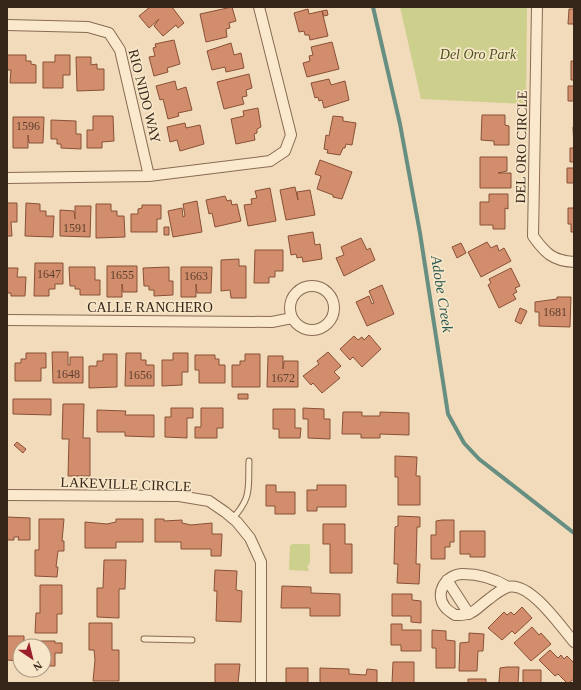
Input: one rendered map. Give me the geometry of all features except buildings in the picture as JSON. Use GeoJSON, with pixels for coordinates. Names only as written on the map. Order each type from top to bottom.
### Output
{"type":"FeatureCollection","features":[{"type":"Feature","properties":{"kind":"street"},"geometry":{"type":"LineString","coordinates":[[7,178],[149,176],[270,161],[285,151],[291,135],[259,7]]}},
{"type":"Feature","properties":{"kind":"street","name":"DEL ORO CIRCLE"},"geometry":{"type":"LineString","coordinates":[[537,7],[533,236],[543,250],[559,261],[574,262]]}},
{"type":"Feature","properties":{"kind":"street","name":"RIO NIDO WAY"},"geometry":{"type":"LineString","coordinates":[[7,25],[88,27],[109,32],[120,50],[149,176]]}},
{"type":"Feature","properties":{"kind":"street"},"geometry":{"type":"LineString","coordinates":[[313,286],[320,288],[331,297],[334,310],[332,318],[322,328],[315,330],[301,328],[292,318],[290,303],[299,290],[313,286]]}},
{"type":"Feature","properties":{"kind":"street","name":"CALLE RANCHERO"},"geometry":{"type":"LineString","coordinates":[[7,320],[272,322],[292,318]]}},
{"type":"Feature","properties":{"kind":"street","name":"LAKEVILLE CIRCLE"},"geometry":{"type":"LineString","coordinates":[[7,495],[179,496],[208,501],[233,518],[250,538],[261,562],[261,683]]}},
{"type":"Feature","properties":{"kind":"street"},"geometry":{"type":"LineString","coordinates":[[508,587],[470,614],[455,616],[444,607],[441,592],[447,580],[451,576],[462,574],[497,580],[508,587],[518,587],[535,596],[574,642]]}},
{"type":"Feature","properties":{"kind":"street"},"geometry":{"type":"LineString","coordinates":[[447,580],[470,614]]}},
{"type":"Feature","properties":{"kind":"lane"},"geometry":{"type":"LineString","coordinates":[[233,518],[245,505],[248,494],[249,461]]}},
{"type":"Feature","properties":{"kind":"lane"},"geometry":{"type":"LineString","coordinates":[[144,639],[192,640]]}},
{"type":"Feature","properties":{"kind":"green space","name":"Del Oro Park"},"geometry":{"type":"Polygon","coordinates":[[[400,7],[527,7],[526,104],[421,99],[400,7]]]}},
{"type":"Feature","properties":{"kind":"green space"},"geometry":{"type":"Polygon","coordinates":[[[292,544],[309,544],[310,562],[307,567],[309,570],[308,571],[289,570],[290,546],[292,544]]]}},
{"type":"Feature","properties":{"kind":"waterway","name":"Adobe Creek"},"geometry":{"type":"LineString","coordinates":[[373,7],[400,124],[420,233],[448,414],[464,443],[479,459],[574,533]]}}]}
